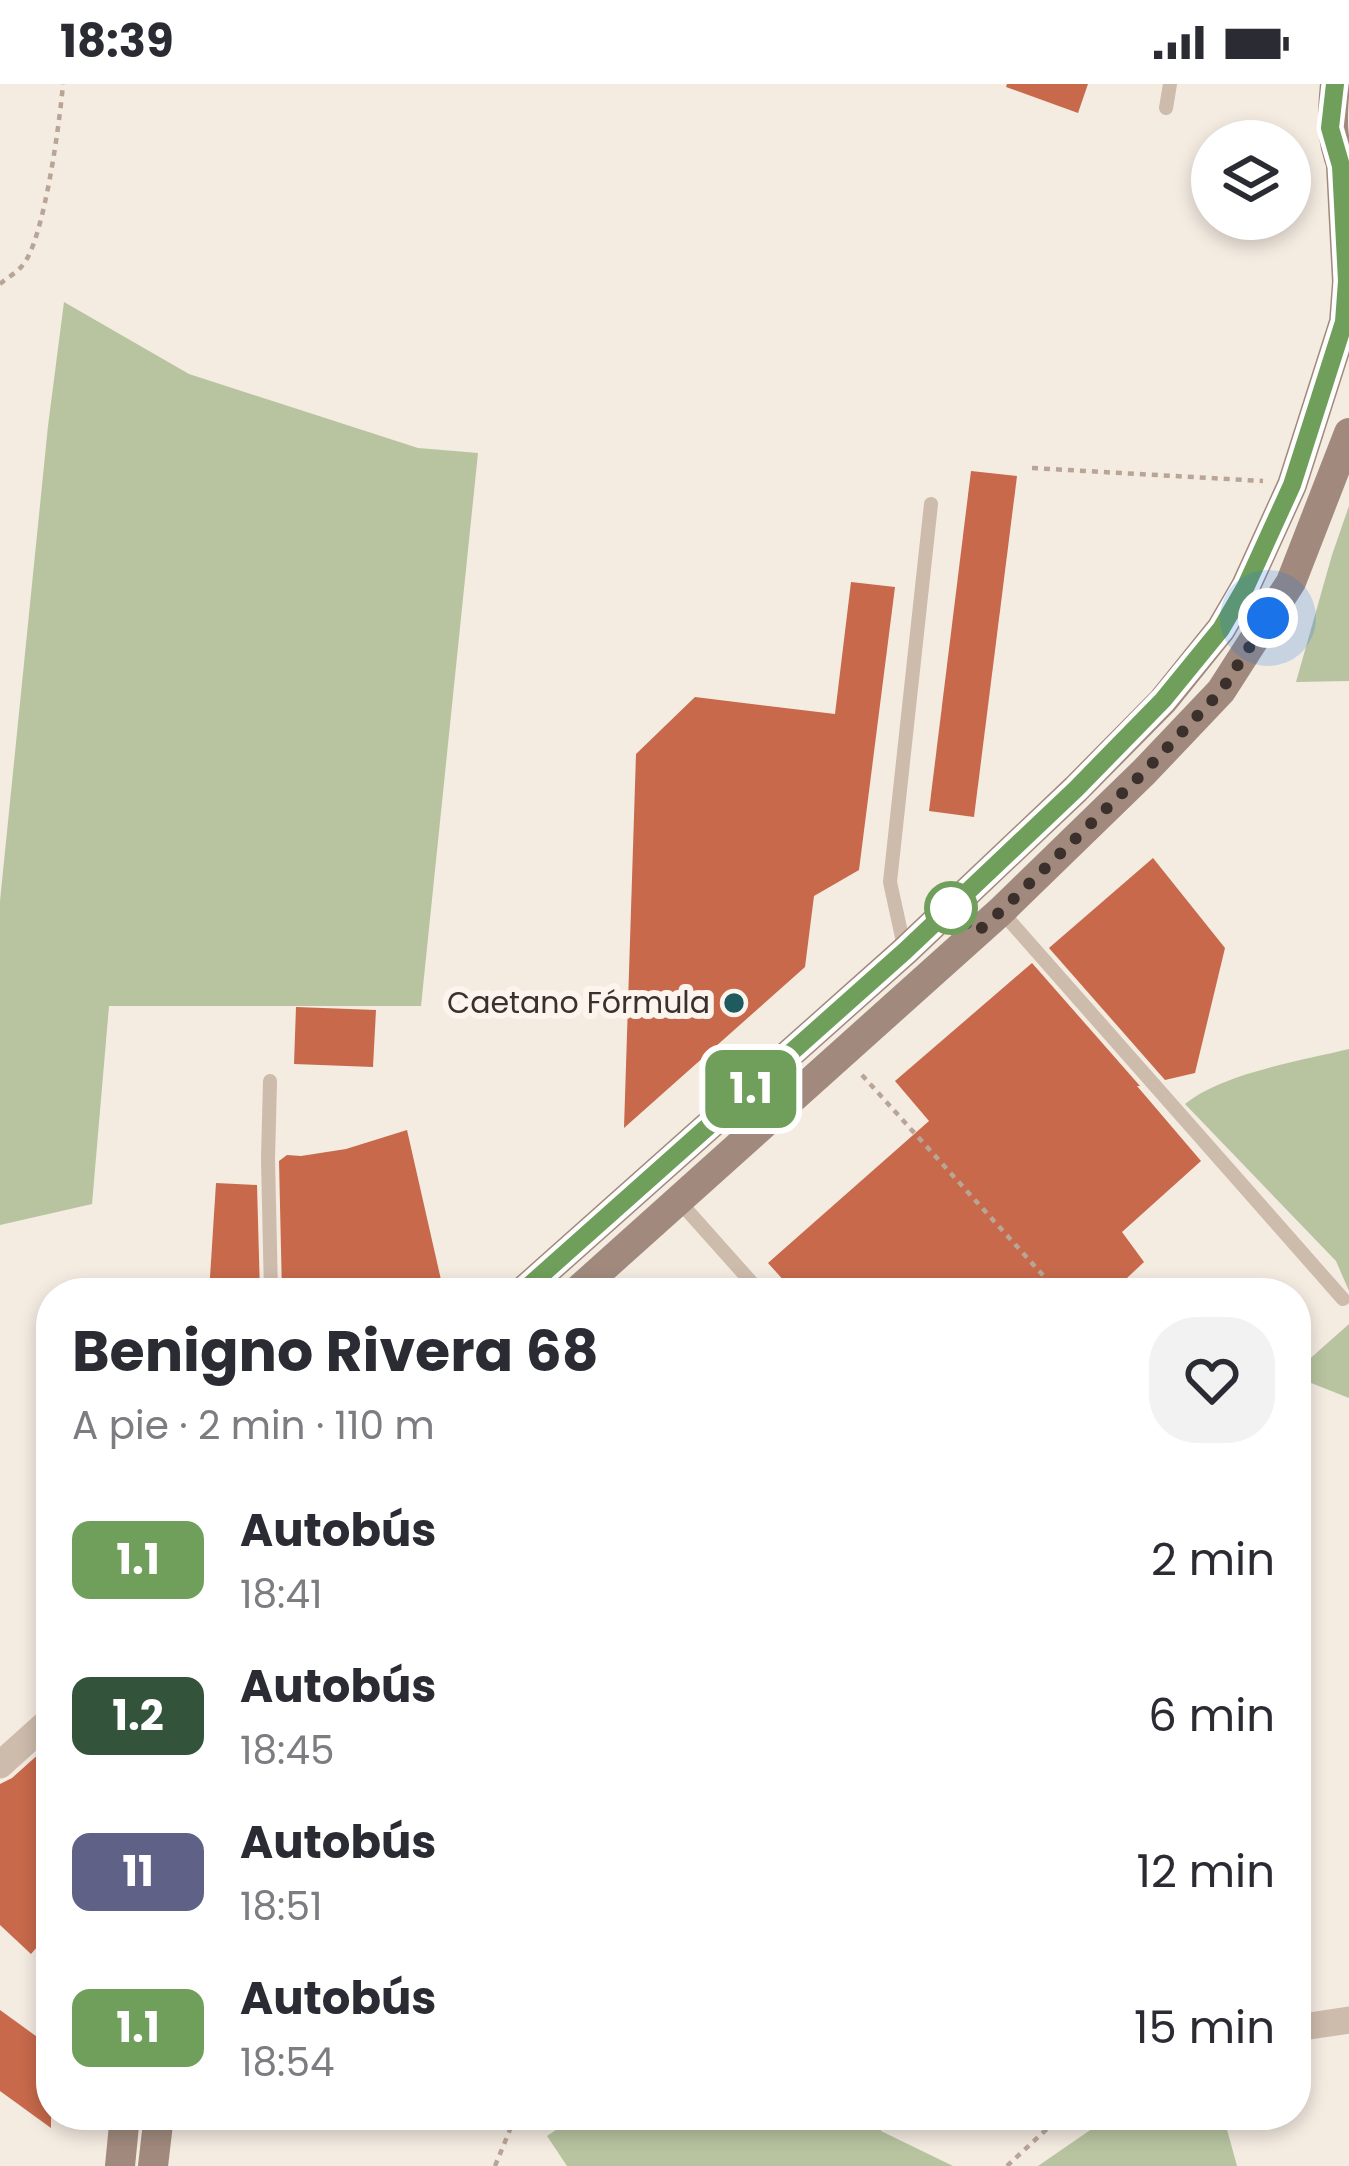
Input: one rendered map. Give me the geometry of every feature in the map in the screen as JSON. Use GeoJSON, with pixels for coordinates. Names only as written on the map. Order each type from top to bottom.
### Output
{"type":"FeatureCollection","features":[{"type":"Feature","properties":{"kind":"main road"},"geometry":{"type":"LineString","coordinates":[[537,1278],[905,951],[1076,789],[1163,700],[1221,629],[1292,485],[1344,322],[1345,174],[1330,128],[1335,84]]}},
{"type":"Feature","properties":{"kind":"main road"},"geometry":{"type":"LineString","coordinates":[[592,1278],[1001,911],[1221,691],[1292,581],[1349,433]]}},
{"type":"Feature","properties":{"kind":"main road"},"geometry":{"type":"LineString","coordinates":[[120,2166],[124,2130]]}},
{"type":"Feature","properties":{"kind":"main road"},"geometry":{"type":"LineString","coordinates":[[153,2166],[157,2130]]}},
{"type":"Feature","properties":{"kind":"street"},"geometry":{"type":"LineString","coordinates":[[0,1765],[36,1733]]}},
{"type":"Feature","properties":{"kind":"street"},"geometry":{"type":"LineString","coordinates":[[1311,2026],[1349,2020]]}},
{"type":"Feature","properties":{"kind":"lane"},"geometry":{"type":"LineString","coordinates":[[1166,108],[1170,84]]}},
{"type":"Feature","properties":{"kind":"lane"},"geometry":{"type":"LineString","coordinates":[[905,951],[890,882],[932,504]]}},
{"type":"Feature","properties":{"kind":"lane"},"geometry":{"type":"LineString","coordinates":[[1001,911],[1342,1299]]}},
{"type":"Feature","properties":{"kind":"lane"},"geometry":{"type":"LineString","coordinates":[[270,1081],[271,1278]]}},
{"type":"Feature","properties":{"kind":"lane"},"geometry":{"type":"LineString","coordinates":[[678,1200],[747,1278]]}},
{"type":"Feature","properties":{"kind":"path"},"geometry":{"type":"LineString","coordinates":[[0,284],[25,264],[40,222],[63,84]]}},
{"type":"Feature","properties":{"kind":"path"},"geometry":{"type":"LineString","coordinates":[[1032,468],[1292,485]]}},
{"type":"Feature","properties":{"kind":"path"},"geometry":{"type":"LineString","coordinates":[[842,1053],[1045,1278]]}},
{"type":"Feature","properties":{"kind":"path"},"geometry":{"type":"LineString","coordinates":[[495,2166],[510,2130]]}},
{"type":"Feature","properties":{"kind":"path"},"geometry":{"type":"LineString","coordinates":[[1007,2166],[1046,2130]]}},
{"type":"Feature","properties":{"kind":"green space"},"geometry":{"type":"Polygon","coordinates":[[[64,302],[189,374],[418,448],[478,453],[421,1006],[109,1006],[92,1204],[0,1225],[0,901],[64,302]]]}},
{"type":"Feature","properties":{"kind":"green space"},"geometry":{"type":"Polygon","coordinates":[[[1349,506],[1349,681],[1296,682],[1332,555],[1349,506]]]}},
{"type":"Feature","properties":{"kind":"green space"},"geometry":{"type":"Polygon","coordinates":[[[1349,1049],[1349,1291],[1336,1261],[1185,1104],[1241,1076],[1349,1049]]]}},
{"type":"Feature","properties":{"kind":"green space"},"geometry":{"type":"Polygon","coordinates":[[[1349,1324],[1349,1398],[1311,1383],[1311,1358],[1349,1324]]]}},
{"type":"Feature","properties":{"kind":"green space"},"geometry":{"type":"Polygon","coordinates":[[[556,2130],[881,2130],[953,2166],[567,2166],[547,2136],[556,2130]]]}},
{"type":"Feature","properties":{"kind":"green space"},"geometry":{"type":"Polygon","coordinates":[[[1090,2130],[1227,2130],[1237,2166],[1038,2166],[1090,2130]]]}},
{"type":"Feature","properties":{"kind":"building"},"geometry":{"type":"Polygon","coordinates":[[[1007,84],[1088,84],[1078,113],[1007,84]]]}},
{"type":"Feature","properties":{"kind":"building"},"geometry":{"type":"Polygon","coordinates":[[[971,471],[1017,476],[974,817],[929,811],[971,471]]]}},
{"type":"Feature","properties":{"kind":"building"},"geometry":{"type":"Polygon","coordinates":[[[851,582],[895,587],[859,870],[814,896],[805,967],[624,1128],[636,754],[695,697],[835,714],[851,582]]]}},
{"type":"Feature","properties":{"kind":"building"},"geometry":{"type":"Polygon","coordinates":[[[1153,858],[1225,948],[1195,1073],[1165,1080],[1049,948],[1153,858]]]}},
{"type":"Feature","properties":{"kind":"building"},"geometry":{"type":"Polygon","coordinates":[[[1032,963],[1201,1161],[1122,1232],[1144,1262],[1127,1278],[782,1278],[768,1263],[929,1121],[895,1081],[1032,963]]]}},
{"type":"Feature","properties":{"kind":"building"},"geometry":{"type":"Polygon","coordinates":[[[296,1007],[376,1010],[373,1067],[294,1064],[296,1007]]]}},
{"type":"Feature","properties":{"kind":"building"},"geometry":{"type":"Polygon","coordinates":[[[407,1130],[441,1278],[282,1278],[279,1161],[287,1155],[346,1149],[407,1130]]]}},
{"type":"Feature","properties":{"kind":"building"},"geometry":{"type":"Polygon","coordinates":[[[216,1183],[257,1185],[260,1278],[210,1278],[216,1183]]]}},
{"type":"Feature","properties":{"kind":"building"},"geometry":{"type":"Polygon","coordinates":[[[36,1756],[36,1948],[31,1954],[0,1925],[0,1784],[36,1756]]]}},
{"type":"Feature","properties":{"kind":"building"},"geometry":{"type":"Polygon","coordinates":[[[0,2010],[36,2036],[36,2117],[0,2091],[0,2010]]]}},
{"type":"Feature","properties":{"kind":"bus line","name":"1.1"},"geometry":{"type":"LineString","coordinates":[[538,1278],[905,951],[1076,789],[1163,700],[1221,629],[1292,485],[1344,322],[1347,281],[1341,166],[1330,128],[1335,84]]}},
{"type":"Feature","properties":{"kind":"place","name":"Caetano Fórmula"},"geometry":{"type":"Point","coordinates":[734,1003]}},
{"type":"Feature","properties":{"kind":"route"},"geometry":{"type":"LineString","coordinates":[[951,908],[976,933],[1001,911],[1221,691],[1268,618]]}}]}
